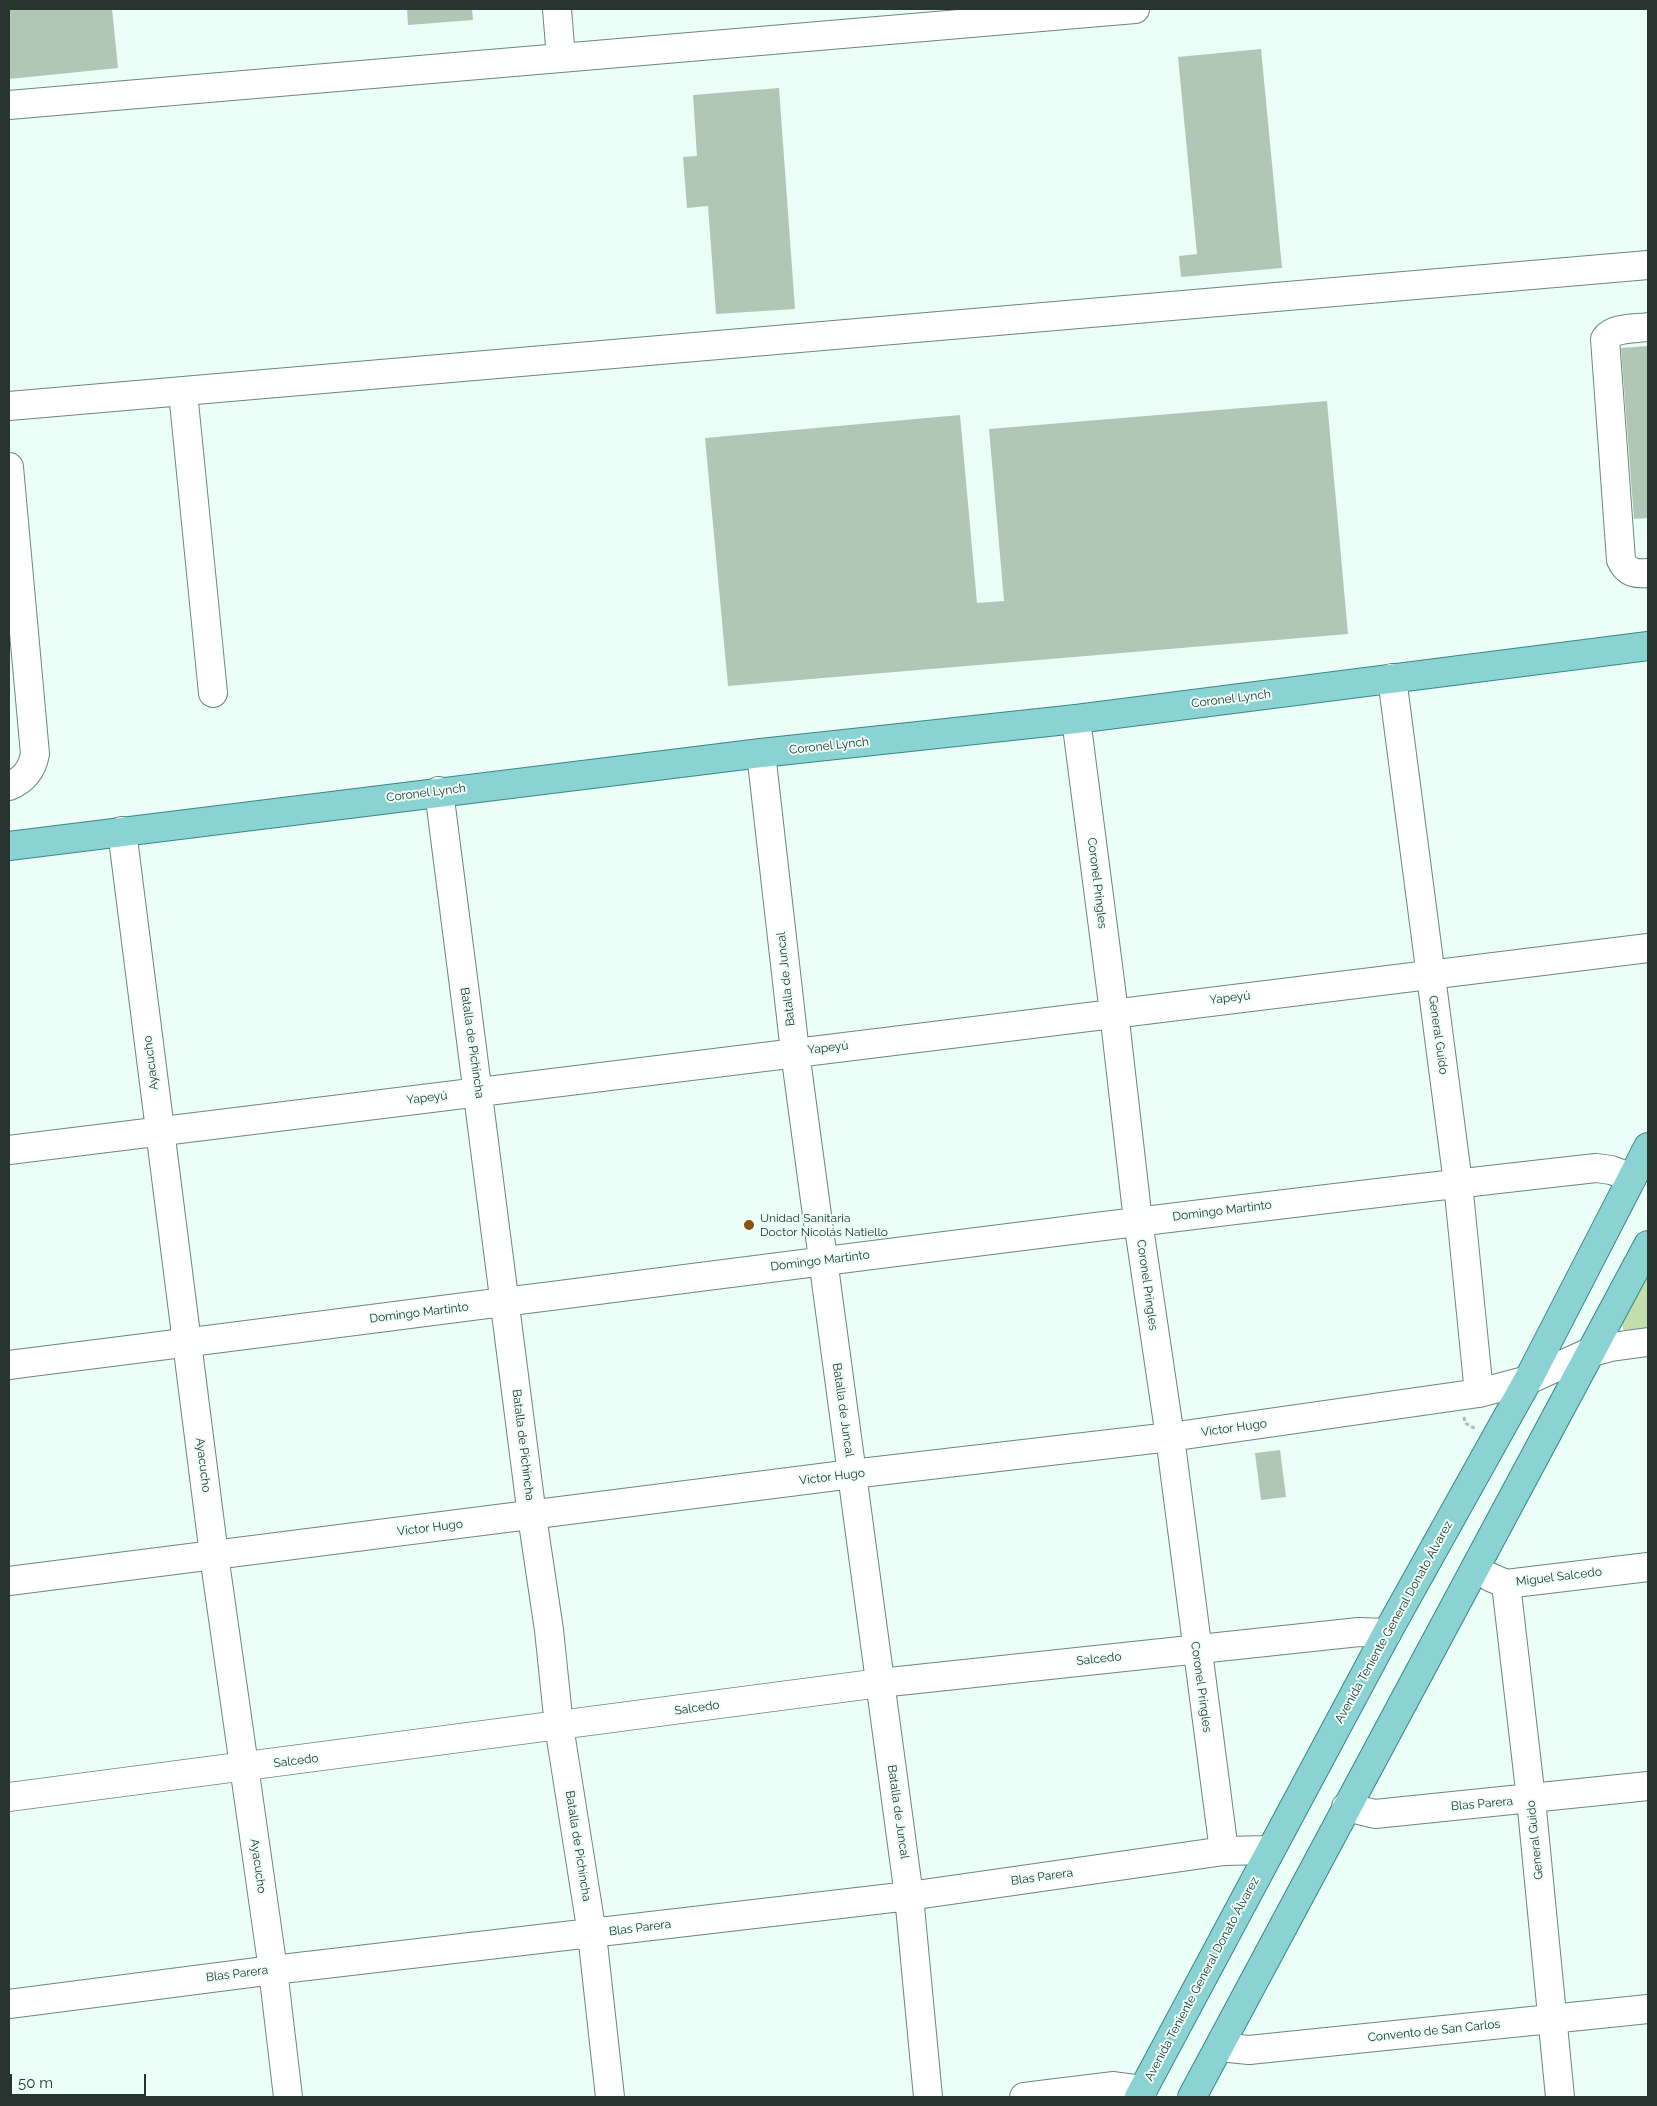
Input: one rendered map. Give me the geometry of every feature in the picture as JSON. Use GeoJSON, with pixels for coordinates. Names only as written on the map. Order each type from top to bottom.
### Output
{"type":"FeatureCollection","features":[{"type":"Feature","properties":{"kind":"main road","name":"Coronel Lynch"},"geometry":{"type":"LineString","coordinates":[[9,846],[439,791],[761,753],[1076,719],[1648,646]]}},
{"type":"Feature","properties":{"kind":"main road","name":"Avenida Teniente General Donato Álvarez"},"geometry":{"type":"LineString","coordinates":[[1141,2094],[1387,1633],[1528,1380],[1648,1147]]}},
{"type":"Feature","properties":{"kind":"main road"},"geometry":{"type":"LineString","coordinates":[[1192,2097],[1588,1353],[1648,1244]]}},
{"type":"Feature","properties":{"kind":"street"},"geometry":{"type":"LineString","coordinates":[[557,9],[561,58]]}},
{"type":"Feature","properties":{"kind":"street"},"geometry":{"type":"LineString","coordinates":[[9,105],[1123,9]]}},
{"type":"Feature","properties":{"kind":"street"},"geometry":{"type":"LineString","coordinates":[[9,406],[1648,265]]}},
{"type":"Feature","properties":{"kind":"street"},"geometry":{"type":"LineString","coordinates":[[1648,327],[1614,331],[1609,333],[1605,339],[1621,560],[1625,568],[1631,572],[1648,573]]}},
{"type":"Feature","properties":{"kind":"street"},"geometry":{"type":"LineString","coordinates":[[183,392],[213,693]]}},
{"type":"Feature","properties":{"kind":"street"},"geometry":{"type":"LineString","coordinates":[[9,467],[35,754],[33,765],[28,774],[9,786]]}},
{"type":"Feature","properties":{"kind":"street","name":"General Guido"},"geometry":{"type":"LineString","coordinates":[[1392,678],[1429,973],[1458,1183],[1479,1393]]}},
{"type":"Feature","properties":{"kind":"street","name":"Coronel Pringles"},"geometry":{"type":"LineString","coordinates":[[1076,719],[1114,1012],[1138,1221],[1170,1437],[1196,1648],[1224,1851]]}},
{"type":"Feature","properties":{"kind":"street","name":"Batalla de Juncal"},"geometry":{"type":"LineString","coordinates":[[761,753],[795,1052],[909,1896],[928,2097]]}},
{"type":"Feature","properties":{"kind":"street","name":"Batalla de Pichincha"},"geometry":{"type":"LineString","coordinates":[[439,791],[532,1516],[549,1630],[559,1726],[592,1934],[610,2097]]}},
{"type":"Feature","properties":{"kind":"street","name":"Ayacucho"},"geometry":{"type":"LineString","coordinates":[[122,831],[214,1555],[273,1970],[288,2097]]}},
{"type":"Feature","properties":{"kind":"street","name":"Yapeyú"},"geometry":{"type":"LineString","coordinates":[[9,1150],[1429,973],[1648,948]]}},
{"type":"Feature","properties":{"kind":"street","name":"Domingo Martinto"},"geometry":{"type":"LineString","coordinates":[[9,1365],[822,1260],[1458,1183],[1596,1168],[1611,1170],[1632,1178]]}},
{"type":"Feature","properties":{"kind":"street","name":"Victor Hugo"},"geometry":{"type":"LineString","coordinates":[[9,1581],[852,1474],[1170,1437],[1479,1393],[1528,1380],[1588,1353],[1611,1347],[1648,1342]]}},
{"type":"Feature","properties":{"kind":"street","name":"Miguel Salcedo"},"geometry":{"type":"LineString","coordinates":[[1473,1569],[1506,1584],[1648,1567]]}},
{"type":"Feature","properties":{"kind":"street","name":"General Guido"},"geometry":{"type":"LineString","coordinates":[[1506,1584],[1531,1799],[1560,2097]]}},
{"type":"Feature","properties":{"kind":"street","name":"Salcedo"},"geometry":{"type":"LineString","coordinates":[[9,1797],[243,1768],[880,1683],[1196,1648],[1359,1632],[1387,1633]]}},
{"type":"Feature","properties":{"kind":"street","name":"Blas Parera"},"geometry":{"type":"LineString","coordinates":[[1346,1807],[1375,1814],[1648,1786]]}},
{"type":"Feature","properties":{"kind":"street","name":"Blas Parera"},"geometry":{"type":"LineString","coordinates":[[9,2004],[273,1970],[909,1896],[1224,1851],[1270,1850]]}},
{"type":"Feature","properties":{"kind":"street","name":"Convento de San Carlos"},"geometry":{"type":"LineString","coordinates":[[1220,2047],[1249,2050],[1648,2010]]}},
{"type":"Feature","properties":{"kind":"street"},"geometry":{"type":"LineString","coordinates":[[1024,2097],[1114,2086],[1141,2094]]}},
{"type":"Feature","properties":{"kind":"green space"},"geometry":{"type":"Polygon","coordinates":[[[1648,1269],[1648,1333],[1629,1333],[1623,1328],[1623,1318],[1648,1269]]]}},
{"type":"Feature","properties":{"kind":"building"},"geometry":{"type":"Polygon","coordinates":[[[9,9],[112,9],[118,68],[9,79],[9,9]]]}},
{"type":"Feature","properties":{"kind":"building"},"geometry":{"type":"Polygon","coordinates":[[[407,9],[472,9],[473,20],[408,25],[407,9]]]}},
{"type":"Feature","properties":{"kind":"building"},"geometry":{"type":"Polygon","coordinates":[[[1261,49],[1282,268],[1181,277],[1179,256],[1197,254],[1178,57],[1261,49]]]}},
{"type":"Feature","properties":{"kind":"building"},"geometry":{"type":"Polygon","coordinates":[[[779,88],[795,309],[716,314],[708,206],[687,208],[683,157],[697,156],[693,95],[779,88]]]}},
{"type":"Feature","properties":{"kind":"building"},"geometry":{"type":"Polygon","coordinates":[[[1648,346],[1648,518],[1634,519],[1621,348],[1648,346]]]}},
{"type":"Feature","properties":{"kind":"building"},"geometry":{"type":"Polygon","coordinates":[[[1327,401],[1348,634],[728,686],[705,438],[960,415],[977,603],[1004,601],[989,429],[1327,401]]]}},
{"type":"Feature","properties":{"kind":"building"},"geometry":{"type":"Polygon","coordinates":[[[1280,1450],[1286,1497],[1261,1500],[1255,1453],[1280,1450]]]}},
{"type":"Feature","properties":{"kind":"place","name":"Unidad Sanitaria Doctor Nicolás Natiello"},"geometry":{"type":"Point","coordinates":[749,1225]}}]}
